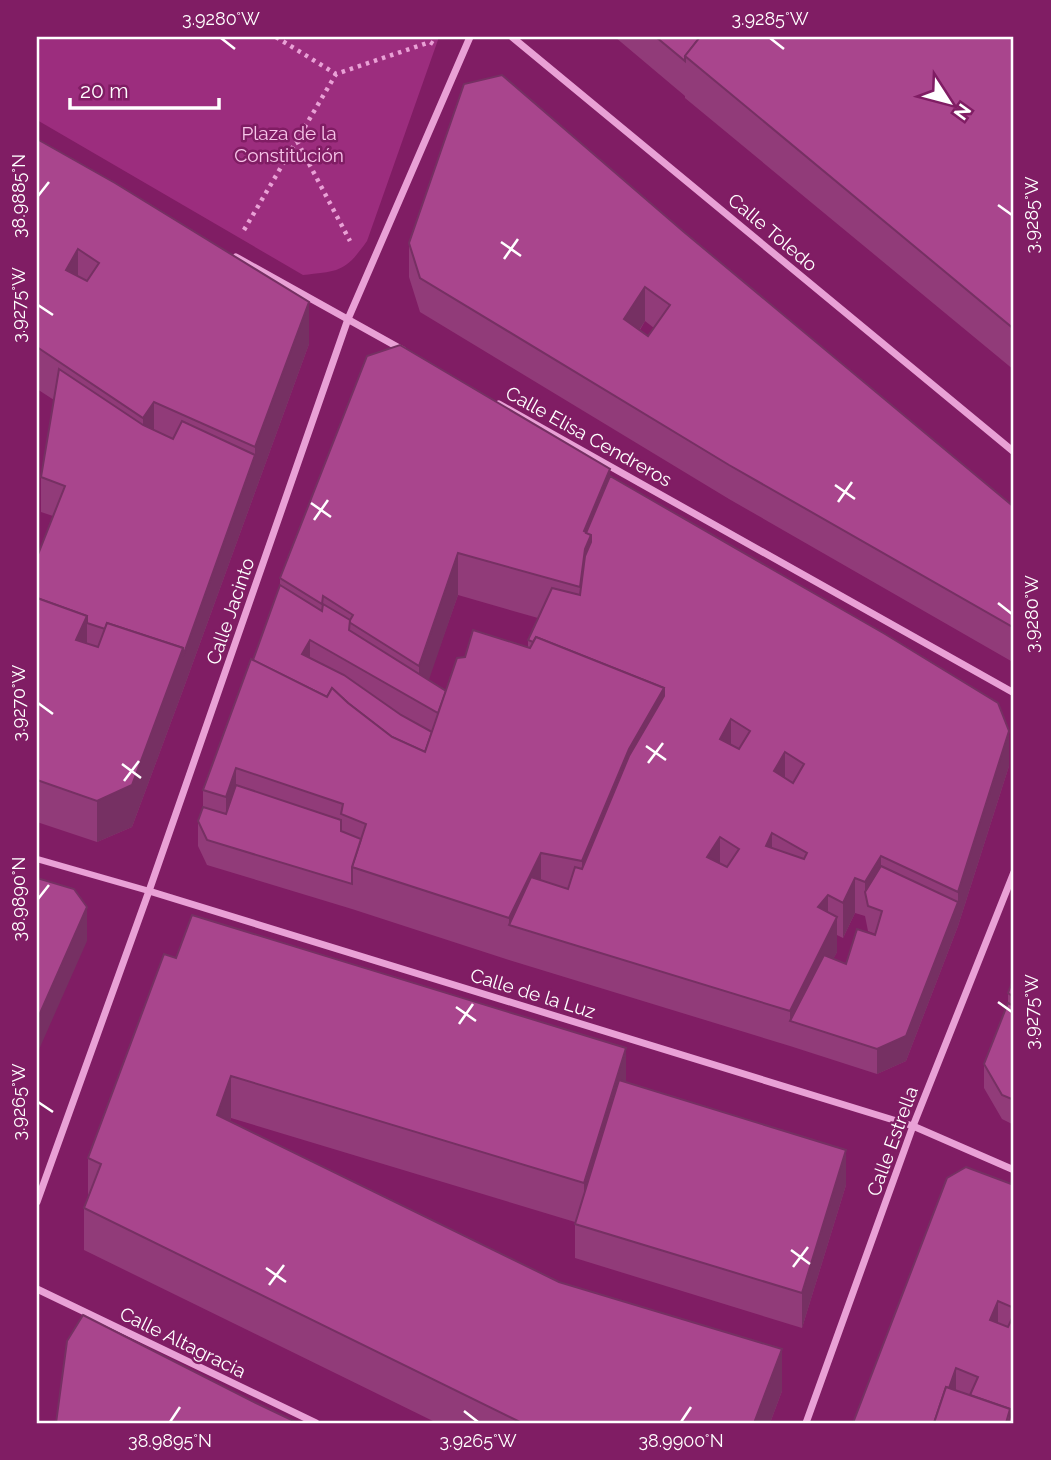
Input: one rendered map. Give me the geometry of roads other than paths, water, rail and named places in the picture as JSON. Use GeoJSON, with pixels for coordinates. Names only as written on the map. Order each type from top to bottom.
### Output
{"type":"FeatureCollection","features":[{"type":"Feature","properties":{"kind":"street","name":"Calle Jacinto"},"geometry":{"type":"LineString","coordinates":[[37,1202],[149,891],[348,319],[470,37]]}},
{"type":"Feature","properties":{"kind":"street","name":"Calle Toledo"},"geometry":{"type":"LineString","coordinates":[[512,37],[1014,452]]}},
{"type":"Feature","properties":{"kind":"street"},"geometry":{"type":"LineString","coordinates":[[230,254],[408,353]]}},
{"type":"Feature","properties":{"kind":"street","name":"Calle Elisa Cendreros"},"geometry":{"type":"LineString","coordinates":[[493,400],[1014,693]]}},
{"type":"Feature","properties":{"kind":"street","name":"Calle de la Luz"},"geometry":{"type":"LineString","coordinates":[[37,859],[913,1126],[1014,1170]]}},
{"type":"Feature","properties":{"kind":"street","name":"Calle Estrella"},"geometry":{"type":"LineString","coordinates":[[806,1423],[913,1126],[1014,872]]}},
{"type":"Feature","properties":{"kind":"street","name":"Calle Altagracia"},"geometry":{"type":"LineString","coordinates":[[37,1289],[316,1423]]}},
{"type":"Feature","properties":{"kind":"park label","name":"Plaza de la Constitución"},"geometry":{"type":"Point","coordinates":[289,144]}}]}
